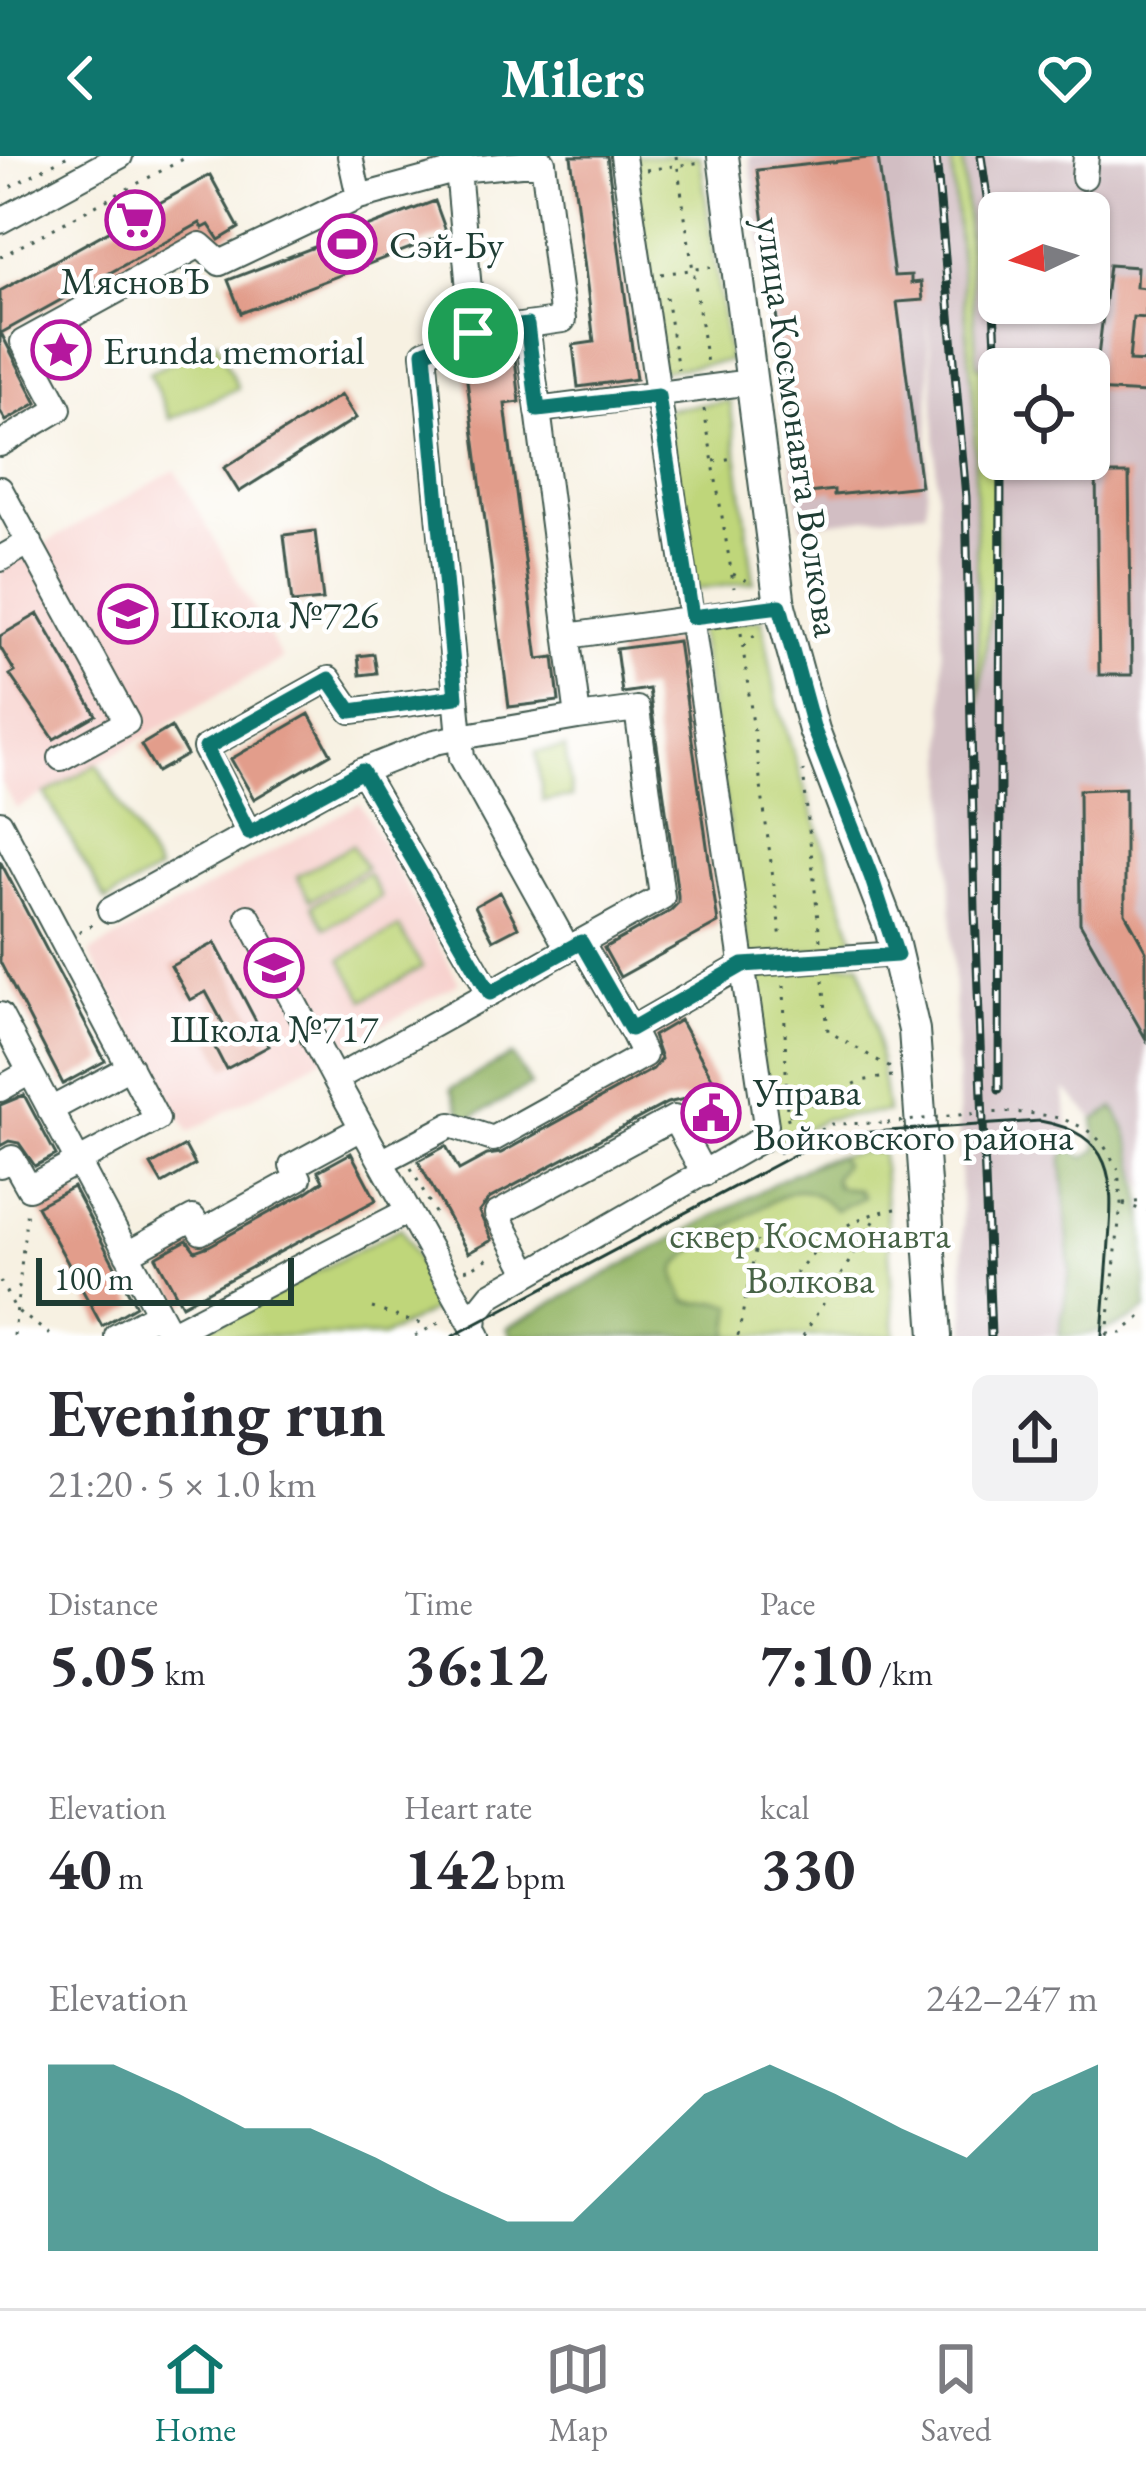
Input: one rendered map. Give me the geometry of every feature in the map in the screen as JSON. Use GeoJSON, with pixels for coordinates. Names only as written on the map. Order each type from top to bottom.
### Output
{"type":"FeatureCollection","features":[{"type":"Feature","properties":{"kind":"main road","name":"улица Космонавта Волкова"},"geometry":{"type":"LineString","coordinates":[[725,162],[773,598],[808,714],[897,955],[920,1070],[935,1336]]}},
{"type":"Feature","properties":{"kind":"street"},"geometry":{"type":"LineString","coordinates":[[0,221],[120,156]]}},
{"type":"Feature","properties":{"kind":"street"},"geometry":{"type":"LineString","coordinates":[[350,156],[359,197]]}},
{"type":"Feature","properties":{"kind":"street"},"geometry":{"type":"LineString","coordinates":[[0,444],[59,409],[22,342],[200,245],[220,263],[359,197],[458,170],[543,161],[563,320],[473,333],[424,352],[462,758],[644,1054],[493,1139],[451,1125],[391,1156]]}},
{"type":"Feature","properties":{"kind":"street"},"geometry":{"type":"LineString","coordinates":[[471,1334],[475,1315],[491,1294],[760,1140],[766,1125],[624,164]]}},
{"type":"Feature","properties":{"kind":"street"},"geometry":{"type":"LineString","coordinates":[[458,170],[473,333]]}},
{"type":"Feature","properties":{"kind":"street"},"geometry":{"type":"LineString","coordinates":[[527,325],[578,717]]}},
{"type":"Feature","properties":{"kind":"street"},"geometry":{"type":"LineString","coordinates":[[538,410],[751,382]]}},
{"type":"Feature","properties":{"kind":"street"},"geometry":{"type":"LineString","coordinates":[[0,491],[127,722],[61,758]]}},
{"type":"Feature","properties":{"kind":"street"},"geometry":{"type":"LineString","coordinates":[[0,559],[30,542]]}},
{"type":"Feature","properties":{"kind":"street"},"geometry":{"type":"LineString","coordinates":[[568,636],[692,617],[773,598]]}},
{"type":"Feature","properties":{"kind":"street"},"geometry":{"type":"LineString","coordinates":[[249,833],[206,748],[329,679],[351,711],[456,697]]}},
{"type":"Feature","properties":{"kind":"street"},"geometry":{"type":"LineString","coordinates":[[110,910],[362,771],[435,742],[637,709],[662,897],[335,1079]]}},
{"type":"Feature","properties":{"kind":"street"},"geometry":{"type":"LineString","coordinates":[[362,771],[490,993]]}},
{"type":"Feature","properties":{"kind":"street"},"geometry":{"type":"LineString","coordinates":[[0,823],[157,1119],[29,1188],[13,1158],[0,1165]]}},
{"type":"Feature","properties":{"kind":"street"},"geometry":{"type":"LineString","coordinates":[[248,917],[362,1128],[391,1156],[408,1210],[471,1334]]}},
{"type":"Feature","properties":{"kind":"street"},"geometry":{"type":"LineString","coordinates":[[631,1029],[743,965],[897,955]]}},
{"type":"Feature","properties":{"kind":"street"},"geometry":{"type":"LineString","coordinates":[[0,1015],[77,1162],[133,1251]]}},
{"type":"Feature","properties":{"kind":"street"},"geometry":{"type":"LineString","coordinates":[[50,1110],[130,1067]]}},
{"type":"Feature","properties":{"kind":"street"},"geometry":{"type":"LineString","coordinates":[[0,1089],[30,1072]]}},
{"type":"Feature","properties":{"kind":"street"},"geometry":{"type":"LineString","coordinates":[[527,1271],[497,1214],[674,1118],[704,1174]]}},
{"type":"Feature","properties":{"kind":"street"},"geometry":{"type":"LineString","coordinates":[[133,1251],[193,1218],[201,1232],[299,1178],[292,1166],[362,1128]]}},
{"type":"Feature","properties":{"kind":"street"},"geometry":{"type":"LineString","coordinates":[[117,1207],[170,1328]]}},
{"type":"Feature","properties":{"kind":"street"},"geometry":{"type":"LineString","coordinates":[[117,1336],[170,1328],[408,1210]]}},
{"type":"Feature","properties":{"kind":"path"},"geometry":{"type":"LineString","coordinates":[[0,192],[68,156]]}},
{"type":"Feature","properties":{"kind":"path"},"geometry":{"type":"LineString","coordinates":[[0,257],[189,156]]}},
{"type":"Feature","properties":{"kind":"path"},"geometry":{"type":"LineString","coordinates":[[676,156],[707,370]]}},
{"type":"Feature","properties":{"kind":"path"},"geometry":{"type":"LineString","coordinates":[[624,164],[725,162]]}},
{"type":"Feature","properties":{"kind":"path"},"geometry":{"type":"LineString","coordinates":[[640,276],[718,266]]}},
{"type":"Feature","properties":{"kind":"path"},"geometry":{"type":"LineString","coordinates":[[712,462],[746,456]]}},
{"type":"Feature","properties":{"kind":"path"},"geometry":{"type":"LineString","coordinates":[[731,574],[773,598]]}},
{"type":"Feature","properties":{"kind":"path"},"geometry":{"type":"LineString","coordinates":[[743,648],[757,632]]}},
{"type":"Feature","properties":{"kind":"path"},"geometry":{"type":"LineString","coordinates":[[797,1143],[787,1116],[860,1082],[901,1074],[828,1031],[802,757]]}},
{"type":"Feature","properties":{"kind":"path"},"geometry":{"type":"LineString","coordinates":[[61,941],[110,910]]}},
{"type":"Feature","properties":{"kind":"path"},"geometry":{"type":"LineString","coordinates":[[887,1123],[1030,1112],[1069,1120],[1098,1139],[1118,1169],[1121,1203],[1107,1334],[1121,1333],[1146,1313]]}},
{"type":"Feature","properties":{"kind":"path"},"geometry":{"type":"LineString","coordinates":[[391,1156],[438,1218]]}},
{"type":"Feature","properties":{"kind":"path"},"geometry":{"type":"LineString","coordinates":[[14,1336],[29,1188]]}},
{"type":"Feature","properties":{"kind":"path"},"geometry":{"type":"LineString","coordinates":[[1121,1203],[1146,1201]]}},
{"type":"Feature","properties":{"kind":"path"},"geometry":{"type":"LineString","coordinates":[[1121,1203],[1146,1210]]}},
{"type":"Feature","properties":{"kind":"path"},"geometry":{"type":"LineString","coordinates":[[749,1281],[794,1276],[833,1232],[880,1211],[896,1209]]}},
{"type":"Feature","properties":{"kind":"path"},"geometry":{"type":"LineString","coordinates":[[803,1336],[880,1211]]}},
{"type":"Feature","properties":{"kind":"path"},"geometry":{"type":"LineString","coordinates":[[738,1336],[757,1241]]}},
{"type":"Feature","properties":{"kind":"path"},"geometry":{"type":"LineString","coordinates":[[457,1253],[467,1271],[512,1243]]}},
{"type":"Feature","properties":{"kind":"path"},"geometry":{"type":"LineString","coordinates":[[0,1281],[3,1294],[16,1310],[52,1336]]}},
{"type":"Feature","properties":{"kind":"path"},"geometry":{"type":"LineString","coordinates":[[372,1308],[430,1328]]}},
{"type":"Feature","properties":{"kind":"shaded area"},"geometry":{"type":"Polygon","coordinates":[[[749,156],[1146,156],[1146,1191],[1132,1158],[1065,1089],[1081,1336],[966,1336],[933,377],[926,305],[930,373],[926,511],[801,526],[749,156]]]}},
{"type":"Feature","properties":{"kind":"shaded area","name":"Школа №726"},"geometry":{"type":"Polygon","coordinates":[[[175,470],[282,659],[16,809],[0,781],[0,569],[175,470]]]}},
{"type":"Feature","properties":{"kind":"shaded area","name":"Школа №717"},"geometry":{"type":"Polygon","coordinates":[[[360,803],[459,983],[189,1132],[89,953],[360,803]]]}},
{"type":"Feature","properties":{"kind":"green space"},"geometry":{"type":"Polygon","coordinates":[[[627,156],[700,156],[729,361],[657,371],[627,156]]]}},
{"type":"Feature","properties":{"kind":"green space"},"geometry":{"type":"Polygon","coordinates":[[[951,156],[963,156],[978,366],[978,480],[994,480],[996,562],[979,705],[974,409],[951,156]]]}},
{"type":"Feature","properties":{"kind":"green space"},"geometry":{"type":"Polygon","coordinates":[[[216,341],[238,388],[170,419],[149,373],[216,341]]]}},
{"type":"Feature","properties":{"kind":"green space"},"geometry":{"type":"Polygon","coordinates":[[[730,401],[754,582],[690,590],[666,409],[730,401]]]}},
{"type":"Feature","properties":{"kind":"green space"},"geometry":{"type":"Polygon","coordinates":[[[762,619],[778,705],[856,945],[749,958],[698,627],[762,619]]]}},
{"type":"Feature","properties":{"kind":"green space"},"geometry":{"type":"Polygon","coordinates":[[[565,748],[572,797],[543,801],[536,752],[565,748]]]}},
{"type":"Feature","properties":{"kind":"green space"},"geometry":{"type":"Polygon","coordinates":[[[97,764],[158,871],[106,901],[45,794],[97,764]]]}},
{"type":"Feature","properties":{"kind":"green space"},"geometry":{"type":"Polygon","coordinates":[[[352,845],[366,868],[310,900],[297,876],[352,845]]]}},
{"type":"Feature","properties":{"kind":"green space"},"geometry":{"type":"Polygon","coordinates":[[[368,873],[381,897],[325,928],[312,905],[368,873]]]}},
{"type":"Feature","properties":{"kind":"green space"},"geometry":{"type":"Polygon","coordinates":[[[399,927],[422,967],[364,1000],[341,959],[399,927]]]}},
{"type":"Feature","properties":{"kind":"green space"},"geometry":{"type":"Polygon","coordinates":[[[860,963],[875,1022],[887,1112],[825,1119],[773,1146],[750,971],[860,963]]]}},
{"type":"Feature","properties":{"kind":"green space"},"geometry":{"type":"Polygon","coordinates":[[[512,1055],[531,1085],[465,1121],[451,1089],[512,1055]]]}},
{"type":"Feature","properties":{"kind":"green space"},"geometry":{"type":"Polygon","coordinates":[[[1114,1108],[1125,1127],[1138,1175],[1146,1309],[1105,1330],[1059,1336],[1070,1270],[1062,1161],[1067,1148],[1085,1158],[1097,1149],[1094,1120],[1114,1108]]]}},
{"type":"Feature","properties":{"kind":"green space","name":"сквер Космонавта Волкова"},"geometry":{"type":"Polygon","coordinates":[[[882,1152],[895,1336],[511,1336],[507,1328],[820,1160],[882,1152]]]}},
{"type":"Feature","properties":{"kind":"green space"},"geometry":{"type":"Polygon","coordinates":[[[838,1156],[844,1164],[834,1178],[837,1187],[857,1189],[863,1197],[836,1210],[807,1192],[786,1194],[713,1237],[677,1266],[686,1301],[733,1306],[729,1336],[511,1336],[507,1328],[795,1172],[838,1156]]]}},
{"type":"Feature","properties":{"kind":"green space"},"geometry":{"type":"Polygon","coordinates":[[[401,1228],[442,1305],[383,1336],[192,1336],[401,1228]]]}},
{"type":"Feature","properties":{"kind":"building"},"geometry":{"type":"Polygon","coordinates":[[[571,156],[607,156],[636,379],[578,387],[573,345],[594,342],[571,156]]]}},
{"type":"Feature","properties":{"kind":"building"},"geometry":{"type":"Polygon","coordinates":[[[878,157],[894,276],[911,275],[911,283],[921,282],[923,300],[897,302],[921,486],[800,494],[757,170],[878,157]]]}},
{"type":"Feature","properties":{"kind":"building"},"geometry":{"type":"Polygon","coordinates":[[[210,175],[239,228],[219,240],[209,225],[203,228],[200,223],[1,333],[37,403],[6,421],[0,411],[0,291],[210,175]]]}},
{"type":"Feature","properties":{"kind":"building"},"geometry":{"type":"Polygon","coordinates":[[[435,201],[447,234],[241,313],[228,280],[435,201]]]}},
{"type":"Feature","properties":{"kind":"building"},"geometry":{"type":"Polygon","coordinates":[[[1110,265],[1137,267],[1136,287],[1146,288],[1146,318],[1133,317],[1129,361],[1146,362],[1146,393],[1110,391],[1110,348],[1099,348],[1102,324],[1110,324],[1110,265]]]}},
{"type":"Feature","properties":{"kind":"building"},"geometry":{"type":"Polygon","coordinates":[[[515,358],[520,402],[505,404],[512,462],[538,659],[554,657],[559,701],[509,707],[465,365],[515,358]]]}},
{"type":"Feature","properties":{"kind":"building"},"geometry":{"type":"Polygon","coordinates":[[[341,395],[356,418],[239,492],[224,468],[341,395]]]}},
{"type":"Feature","properties":{"kind":"building"},"geometry":{"type":"Polygon","coordinates":[[[1129,474],[1132,675],[1099,675],[1096,480],[1129,474]]]}},
{"type":"Feature","properties":{"kind":"building"},"geometry":{"type":"Polygon","coordinates":[[[315,531],[323,600],[292,603],[284,535],[315,531]]]}},
{"type":"Feature","properties":{"kind":"building"},"geometry":{"type":"Polygon","coordinates":[[[38,614],[96,715],[54,739],[10,675],[15,672],[0,647],[0,636],[38,614]]]}},
{"type":"Feature","properties":{"kind":"building"},"geometry":{"type":"Polygon","coordinates":[[[678,641],[718,923],[620,977],[604,948],[670,911],[678,895],[649,689],[622,693],[616,649],[678,641]]]}},
{"type":"Feature","properties":{"kind":"building"},"geometry":{"type":"Polygon","coordinates":[[[374,654],[377,673],[360,675],[358,656],[374,654]]]}},
{"type":"Feature","properties":{"kind":"building"},"geometry":{"type":"Polygon","coordinates":[[[309,714],[331,754],[254,799],[231,759],[309,714]]]}},
{"type":"Feature","properties":{"kind":"building"},"geometry":{"type":"Polygon","coordinates":[[[171,727],[187,755],[157,772],[141,745],[171,727]]]}},
{"type":"Feature","properties":{"kind":"building"},"geometry":{"type":"Polygon","coordinates":[[[1125,788],[1125,913],[1146,951],[1146,1039],[1080,923],[1079,790],[1125,788]]]}},
{"type":"Feature","properties":{"kind":"building"},"geometry":{"type":"Polygon","coordinates":[[[0,861],[105,1061],[63,1084],[0,962],[0,861]]]}},
{"type":"Feature","properties":{"kind":"building"},"geometry":{"type":"Polygon","coordinates":[[[500,892],[518,927],[493,940],[475,906],[500,892]]]}},
{"type":"Feature","properties":{"kind":"building"},"geometry":{"type":"Polygon","coordinates":[[[215,943],[269,1046],[226,1069],[209,1036],[225,1027],[206,992],[190,1000],[171,966],[215,943]]]}},
{"type":"Feature","properties":{"kind":"building"},"geometry":{"type":"Polygon","coordinates":[[[680,1020],[730,1110],[699,1126],[685,1099],[667,1103],[489,1199],[479,1212],[492,1240],[468,1253],[418,1161],[446,1146],[459,1170],[501,1153],[653,1069],[661,1059],[653,1036],[680,1020]]]}},
{"type":"Feature","properties":{"kind":"building"},"geometry":{"type":"Polygon","coordinates":[[[24,1095],[56,1155],[35,1166],[19,1143],[0,1146],[0,1105],[24,1095]]]}},
{"type":"Feature","properties":{"kind":"building"},"geometry":{"type":"Polygon","coordinates":[[[185,1146],[195,1165],[162,1184],[151,1165],[185,1146]]]}},
{"type":"Feature","properties":{"kind":"building"},"geometry":{"type":"Polygon","coordinates":[[[351,1153],[376,1200],[182,1305],[156,1257],[187,1240],[195,1251],[209,1246],[307,1192],[323,1181],[318,1171],[351,1153]]]}},
{"type":"Feature","properties":{"kind":"building"},"geometry":{"type":"Polygon","coordinates":[[[73,1187],[136,1306],[102,1326],[37,1206],[73,1187]]]}},
{"type":"Feature","properties":{"kind":"tram line"},"geometry":{"type":"LineString","coordinates":[[453,1336],[824,1139],[1040,1121],[1083,1137],[1096,1148],[1109,1179],[1111,1219],[1102,1336]]}},
{"type":"Feature","properties":{"kind":"railway"},"geometry":{"type":"LineString","coordinates":[[936,156],[966,497],[991,1336]]}},
{"type":"Feature","properties":{"kind":"railway"},"geometry":{"type":"LineString","coordinates":[[981,156],[989,210],[996,348]]}},
{"type":"Feature","properties":{"kind":"railway"},"geometry":{"type":"LineString","coordinates":[[999,1090],[1001,480]]}},
{"type":"Feature","properties":{"kind":"place","name":"МясновЪ"},"geometry":{"type":"Point","coordinates":[135,220]}},
{"type":"Feature","properties":{"kind":"place","name":"Сэй-Бу"},"geometry":{"type":"Point","coordinates":[347,244]}},
{"type":"Feature","properties":{"kind":"place","name":"Erunda memorial"},"geometry":{"type":"Point","coordinates":[61,350]}},
{"type":"Feature","properties":{"kind":"place","name":"Школа №726"},"geometry":{"type":"Point","coordinates":[128,614]}},
{"type":"Feature","properties":{"kind":"place","name":"Школа №717"},"geometry":{"type":"Point","coordinates":[274,968]}},
{"type":"Feature","properties":{"kind":"place","name":"Управа Войковского района"},"geometry":{"type":"Point","coordinates":[711,1113]}},
{"type":"Feature","properties":{"kind":"route"},"geometry":{"type":"LineString","coordinates":[[527,325],[538,410],[658,396],[692,617],[780,606],[814,730],[897,955],[743,965],[631,1029],[581,942],[490,993],[362,771],[249,833],[206,748],[329,679],[351,711],[456,697],[424,352],[473,333],[527,325]]}}]}
